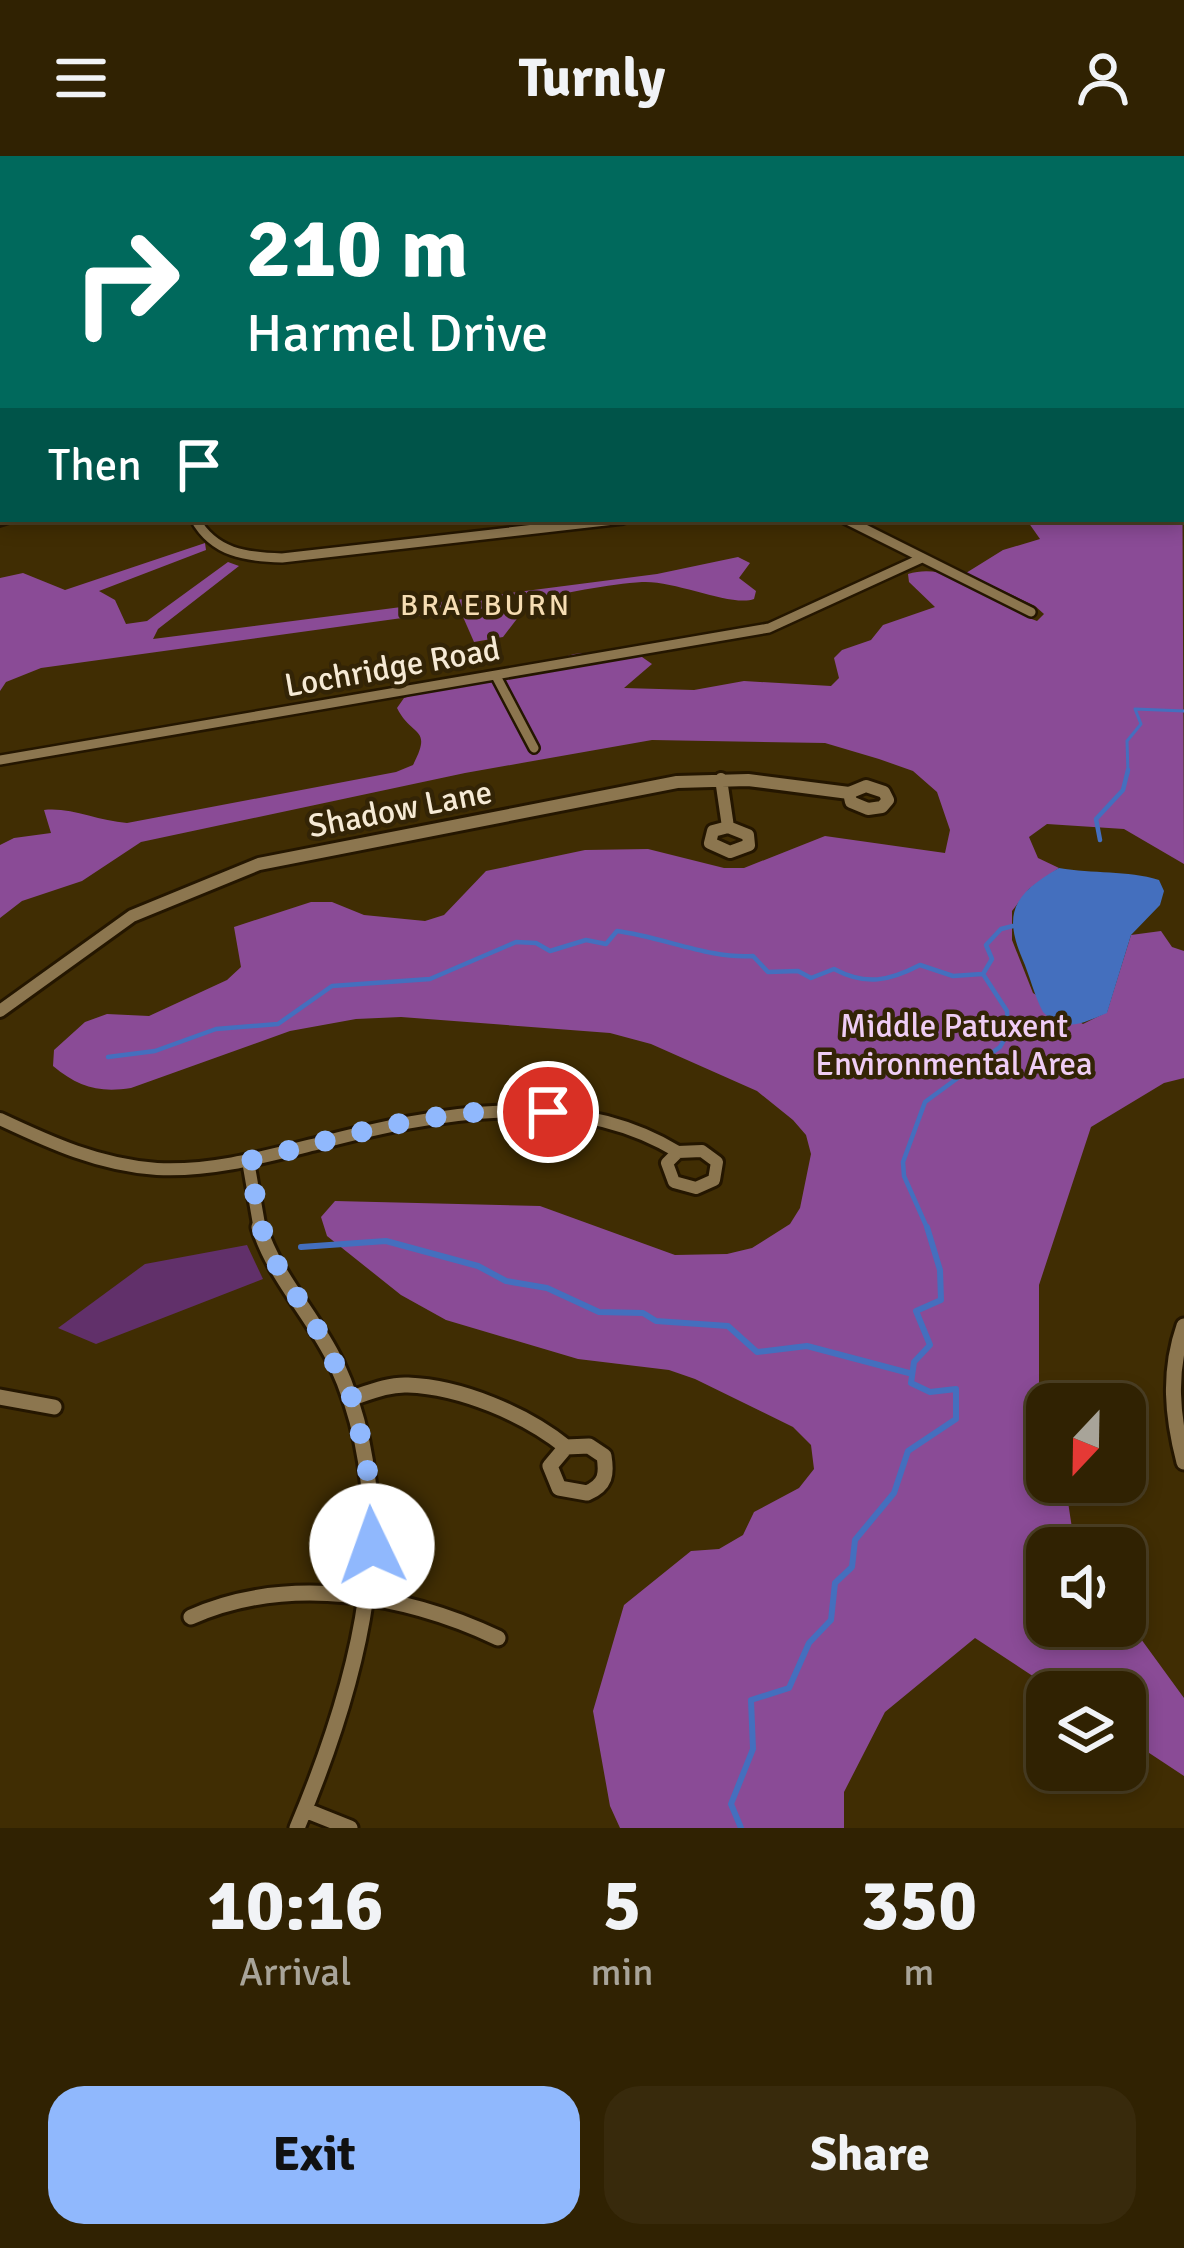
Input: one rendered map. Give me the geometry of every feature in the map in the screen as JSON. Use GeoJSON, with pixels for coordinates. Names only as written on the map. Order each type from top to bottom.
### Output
{"type":"FeatureCollection","features":[{"type":"Feature","properties":{"kind":"street"},"geometry":{"type":"LineString","coordinates":[[197,522],[218,547],[269,558],[596,522]]}},
{"type":"Feature","properties":{"kind":"street"},"geometry":{"type":"LineString","coordinates":[[851,522],[1031,613]]}},
{"type":"Feature","properties":{"kind":"street","name":"Lochridge Road"},"geometry":{"type":"LineString","coordinates":[[0,760],[769,628],[922,558]]}},
{"type":"Feature","properties":{"kind":"street"},"geometry":{"type":"LineString","coordinates":[[496,676],[534,748]]}},
{"type":"Feature","properties":{"kind":"street"},"geometry":{"type":"LineString","coordinates":[[721,779],[728,826]]}},
{"type":"Feature","properties":{"kind":"street","name":"Shadow Lane"},"geometry":{"type":"LineString","coordinates":[[0,1011],[133,916],[244,870],[316,850],[634,790],[721,779],[849,793]]}},
{"type":"Feature","properties":{"kind":"street"},"geometry":{"type":"LineString","coordinates":[[0,1119],[76,1155],[133,1167],[184,1168],[248,1161],[404,1121],[504,1109],[594,1119],[647,1133],[678,1152]]}},
{"type":"Feature","properties":{"kind":"street"},"geometry":{"type":"LineString","coordinates":[[248,1161],[266,1247],[319,1332],[352,1398],[370,1502],[372,1546],[366,1598],[338,1722],[301,1819],[350,1828]]}},
{"type":"Feature","properties":{"kind":"street"},"geometry":{"type":"LineString","coordinates":[[1184,1326],[1175,1358],[1173,1406],[1184,1462]]}},
{"type":"Feature","properties":{"kind":"street"},"geometry":{"type":"LineString","coordinates":[[352,1398],[386,1387],[428,1388],[534,1425],[566,1447]]}},
{"type":"Feature","properties":{"kind":"street"},"geometry":{"type":"LineString","coordinates":[[0,1397],[54,1408]]}},
{"type":"Feature","properties":{"kind":"street"},"geometry":{"type":"LineString","coordinates":[[190,1617],[210,1605],[252,1595],[366,1598],[433,1610],[498,1638]]}},
{"type":"Feature","properties":{"kind":"shaded area"},"geometry":{"type":"Polygon","coordinates":[[[247,1245],[263,1279],[96,1344],[58,1328],[145,1264],[247,1245]]]}},
{"type":"Feature","properties":{"kind":"green space","name":"Middle Patuxent Environmental Area"},"geometry":{"type":"Polygon","coordinates":[[[1028,522],[1182,522],[1184,864],[1124,829],[1047,824],[1029,837],[1038,858],[1059,868],[1029,889],[1012,911],[1012,940],[1033,993],[1083,1024],[1107,1012],[1131,935],[1161,931],[1172,947],[1184,951],[1184,1078],[1164,1083],[1091,1127],[1039,1285],[1039,1383],[1026,1383],[1026,1503],[1068,1503],[1072,1527],[1026,1527],[1026,1647],[1146,1646],[1184,1698],[1184,1776],[1146,1751],[1146,1671],[1026,1672],[975,1638],[885,1712],[844,1792],[844,1828],[620,1828],[610,1806],[593,1711],[624,1605],[691,1551],[719,1549],[743,1535],[754,1512],[799,1488],[814,1469],[811,1445],[793,1427],[669,1370],[578,1359],[446,1320],[401,1295],[327,1236],[321,1217],[335,1201],[540,1206],[675,1255],[727,1254],[752,1248],[790,1224],[800,1208],[811,1154],[806,1135],[757,1091],[651,1044],[610,1033],[401,1017],[356,1019],[290,1031],[119,1089],[89,1087],[71,1079],[53,1066],[54,1050],[85,1022],[107,1014],[149,1016],[227,980],[241,967],[234,927],[311,902],[332,902],[364,915],[425,921],[444,915],[486,871],[585,850],[648,849],[724,868],[744,868],[825,836],[945,853],[950,830],[937,792],[913,771],[825,743],[652,740],[465,773],[141,842],[82,881],[22,901],[0,918],[0,845],[14,838],[51,833],[44,810],[127,823],[396,772],[413,765],[421,744],[418,733],[397,708],[404,698],[436,687],[497,678],[574,654],[608,651],[642,657],[652,664],[624,688],[694,690],[744,681],[831,686],[839,678],[834,658],[842,650],[871,640],[883,625],[935,607],[909,582],[908,574],[925,571],[958,578],[1037,621],[1044,614],[1035,606],[966,573],[1003,550],[1040,539],[1028,522]]]}},
{"type":"Feature","properties":{"kind":"green space"},"geometry":{"type":"Polygon","coordinates":[[[205,543],[206,550],[99,591],[115,600],[126,624],[147,621],[228,562],[239,566],[158,629],[153,639],[657,574],[738,557],[750,563],[739,578],[756,591],[754,599],[744,600],[655,582],[616,585],[529,603],[503,637],[474,642],[460,610],[41,668],[6,682],[0,691],[0,578],[23,573],[65,590],[205,543]]]}},
{"type":"Feature","properties":{"kind":"water"},"geometry":{"type":"Polygon","coordinates":[[[1059,868],[1147,877],[1159,880],[1164,891],[1160,905],[1131,935],[1107,1013],[1066,1025],[1043,1012],[1013,928],[1023,895],[1059,868]]]}},
{"type":"Feature","properties":{"kind":"waterway"},"geometry":{"type":"LineString","coordinates":[[1128,770],[1127,741],[1141,724],[1135,709],[1184,711]]}},
{"type":"Feature","properties":{"kind":"waterway"},"geometry":{"type":"LineString","coordinates":[[1100,840],[1096,819],[1123,790],[1128,770]]}},
{"type":"Feature","properties":{"kind":"waterway"},"geometry":{"type":"LineString","coordinates":[[928,1229],[904,1176],[903,1162],[925,1102],[1000,1047],[1008,1033],[1007,1011],[983,974],[992,959],[986,945],[1001,929],[1013,926]]}},
{"type":"Feature","properties":{"kind":"waterway"},"geometry":{"type":"LineString","coordinates":[[108,1057],[155,1051],[216,1029],[278,1024],[332,986],[430,979],[516,942],[536,943],[550,951],[586,940],[606,944],[617,931],[720,954],[753,956],[768,972],[798,971],[811,978],[834,969],[877,979],[920,965],[953,976],[982,974]]}},
{"type":"Feature","properties":{"kind":"waterway"},"geometry":{"type":"LineString","coordinates":[[741,1828],[731,1804],[753,1749],[751,1700],[789,1688],[809,1643],[831,1620],[835,1583],[852,1567],[855,1540],[894,1493],[908,1451],[956,1419],[956,1389],[930,1392],[911,1383],[914,1362],[930,1345],[916,1311],[941,1300],[940,1270],[928,1229]]}},
{"type":"Feature","properties":{"kind":"waterway"},"geometry":{"type":"LineString","coordinates":[[301,1247],[386,1241],[478,1266],[506,1281],[547,1288],[599,1312],[643,1313],[656,1321],[728,1326],[757,1352],[807,1346],[909,1373]]}},
{"type":"Feature","properties":{"kind":"district","name":"BRAEBURN"},"geometry":{"type":"Point","coordinates":[486,605]}},
{"type":"Feature","properties":{"kind":"route"},"geometry":{"type":"LineString","coordinates":[[372,1546],[367,1463],[352,1398],[337,1363],[266,1247],[248,1161],[432,1116],[504,1109],[548,1112]]}}]}
